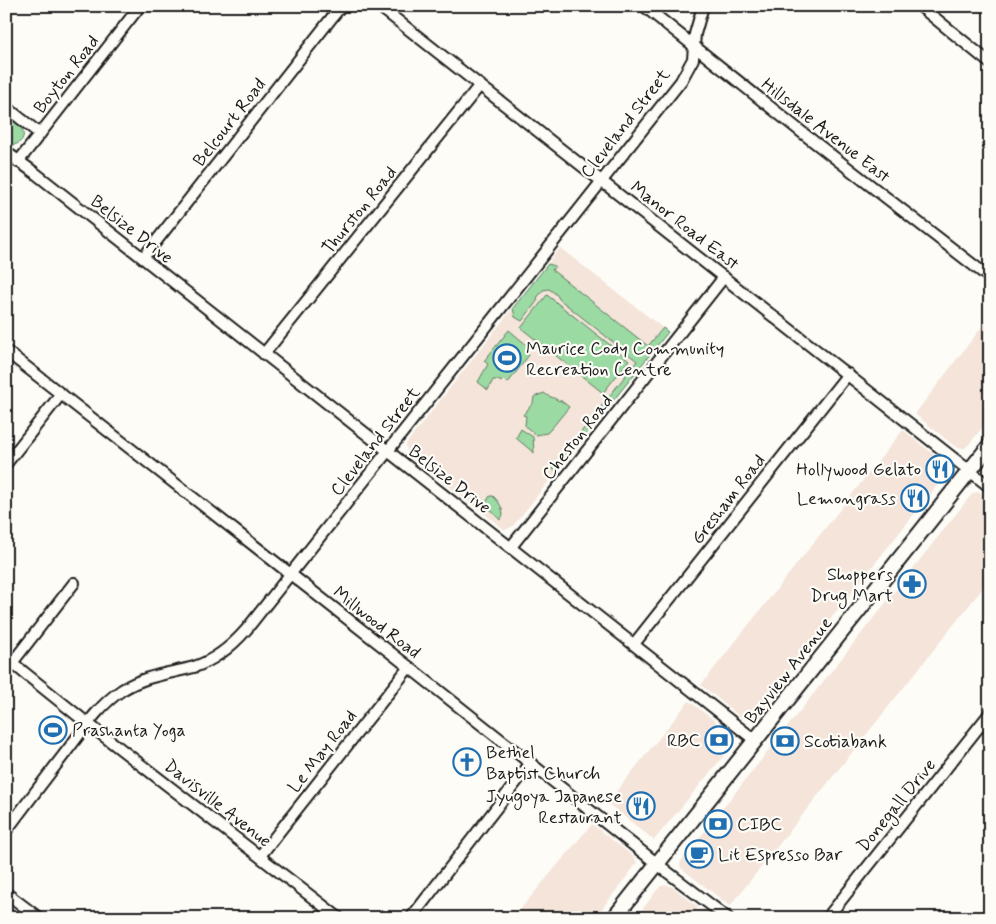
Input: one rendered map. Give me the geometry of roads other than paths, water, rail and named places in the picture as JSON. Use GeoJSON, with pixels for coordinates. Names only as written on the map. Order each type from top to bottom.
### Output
{"type":"FeatureCollection","features":[{"type":"Feature","properties":{"kind":"main road","name":"Bayview Avenue"},"geometry":{"type":"LineString","coordinates":[[614,918],[990,445]]}},
{"type":"Feature","properties":{"kind":"street","name":"Belcourt Road"},"geometry":{"type":"LineString","coordinates":[[142,258],[341,6]]}},
{"type":"Feature","properties":{"kind":"street","name":"Manor Road East"},"geometry":{"type":"LineString","coordinates":[[379,6],[990,487]]}},
{"type":"Feature","properties":{"kind":"street","name":"Hillsdale Avenue East"},"geometry":{"type":"LineString","coordinates":[[644,6],[990,278]]}},
{"type":"Feature","properties":{"kind":"street","name":"Cleveland Street"},"geometry":{"type":"LineString","coordinates":[[6,831],[87,723],[123,689],[146,678],[196,666],[224,652],[246,630],[681,81],[693,60],[696,31],[703,6]]}},
{"type":"Feature","properties":{"kind":"street"},"geometry":{"type":"LineString","coordinates":[[920,6],[990,62]]}},
{"type":"Feature","properties":{"kind":"street","name":"Boyton Road"},"geometry":{"type":"LineString","coordinates":[[18,162],[134,8]]}},
{"type":"Feature","properties":{"kind":"street","name":"Thurston Road"},"geometry":{"type":"LineString","coordinates":[[264,354],[480,85]]}},
{"type":"Feature","properties":{"kind":"street"},"geometry":{"type":"LineString","coordinates":[[6,107],[40,134]]}},
{"type":"Feature","properties":{"kind":"street","name":"Belsize Drive"},"geometry":{"type":"LineString","coordinates":[[6,152],[756,741]]}},
{"type":"Feature","properties":{"kind":"street","name":"Cheston Road"},"geometry":{"type":"LineString","coordinates":[[511,547],[724,277]]}},
{"type":"Feature","properties":{"kind":"street","name":"Millwood Road"},"geometry":{"type":"LineString","coordinates":[[6,351],[728,918]]}},
{"type":"Feature","properties":{"kind":"street","name":"Gresham Road"},"geometry":{"type":"LineString","coordinates":[[634,644],[848,374]]}},
{"type":"Feature","properties":{"kind":"street"},"geometry":{"type":"LineString","coordinates":[[6,464],[61,394]]}},
{"type":"Feature","properties":{"kind":"street"},"geometry":{"type":"LineString","coordinates":[[9,661],[74,583]]}},
{"type":"Feature","properties":{"kind":"street","name":"Davisville Avenue"},"geometry":{"type":"LineString","coordinates":[[9,661],[339,918]]}},
{"type":"Feature","properties":{"kind":"street","name":"Le May Road"},"geometry":{"type":"LineString","coordinates":[[260,856],[409,667]]}},
{"type":"Feature","properties":{"kind":"street","name":"Donegall Drive"},"geometry":{"type":"LineString","coordinates":[[827,918],[990,713]]}},
{"type":"Feature","properties":{"kind":"street"},"geometry":{"type":"LineString","coordinates":[[411,918],[531,764]]}},
{"type":"Feature","properties":{"kind":"street"},"geometry":{"type":"LineString","coordinates":[[6,893],[39,918]]}},
{"type":"Feature","properties":{"kind":"place","name":"Maurice Cody Community Recreation Centre"},"geometry":{"type":"Point","coordinates":[507,358]}},
{"type":"Feature","properties":{"kind":"place","name":"Hollywood Gelato"},"geometry":{"type":"Point","coordinates":[940,469]}},
{"type":"Feature","properties":{"kind":"place","name":"Lemongrass"},"geometry":{"type":"Point","coordinates":[915,498]}},
{"type":"Feature","properties":{"kind":"place","name":"Shoppers Drug Mart"},"geometry":{"type":"Point","coordinates":[912,584]}},
{"type":"Feature","properties":{"kind":"place","name":"Prashanta Yoga"},"geometry":{"type":"Point","coordinates":[53,730]}},
{"type":"Feature","properties":{"kind":"place","name":"RBC"},"geometry":{"type":"Point","coordinates":[719,740]}},
{"type":"Feature","properties":{"kind":"place","name":"Scotiabank"},"geometry":{"type":"Point","coordinates":[785,741]}},
{"type":"Feature","properties":{"kind":"place","name":"Bethel Baptist Church"},"geometry":{"type":"Point","coordinates":[467,762]}},
{"type":"Feature","properties":{"kind":"place","name":"Jyugoya Japanese Restaurant"},"geometry":{"type":"Point","coordinates":[641,806]}},
{"type":"Feature","properties":{"kind":"place","name":"CIBC"},"geometry":{"type":"Point","coordinates":[718,824]}},
{"type":"Feature","properties":{"kind":"place","name":"Lit Espresso Bar"},"geometry":{"type":"Point","coordinates":[699,854]}}]}
